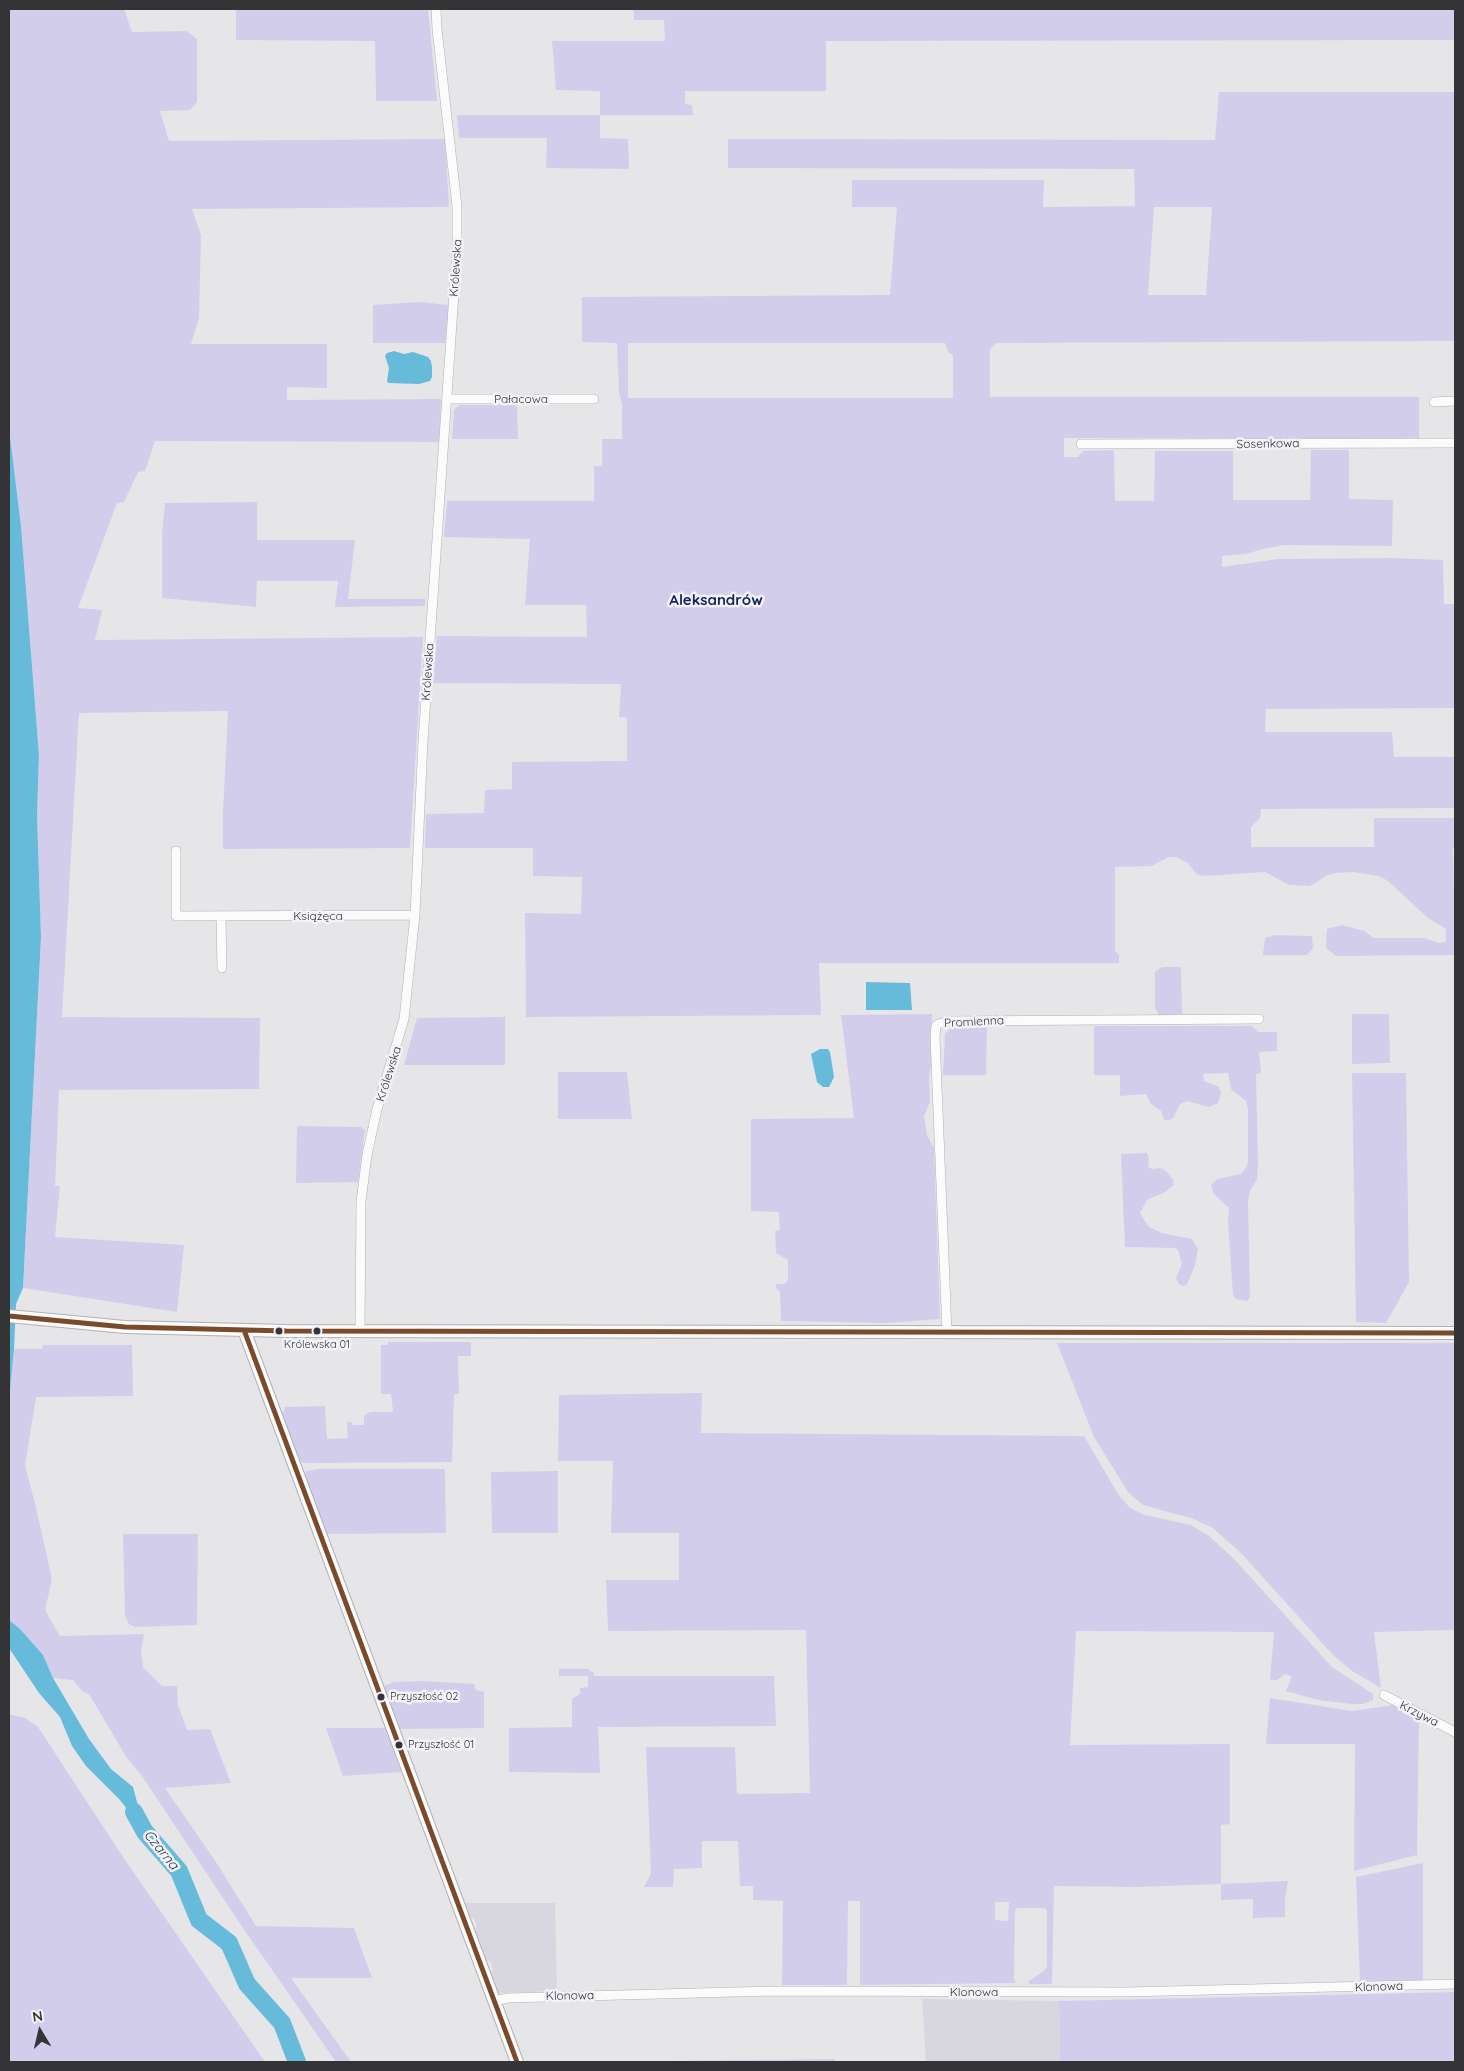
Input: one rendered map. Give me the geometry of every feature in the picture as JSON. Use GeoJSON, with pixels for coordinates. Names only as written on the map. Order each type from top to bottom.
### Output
{"type":"FeatureCollection","features":[{"type":"Feature","properties":{"kind":"street","name":"Królewska"},"geometry":{"type":"LineString","coordinates":[[360,1331],[361,1201],[367,1155],[404,1019],[415,915],[423,741],[458,225],[436,9]]}},
{"type":"Feature","properties":{"kind":"street","name":"Pałacowa"},"geometry":{"type":"LineString","coordinates":[[447,399],[594,399]]}},
{"type":"Feature","properties":{"kind":"street"},"geometry":{"type":"LineString","coordinates":[[1434,402],[1455,402]]}},
{"type":"Feature","properties":{"kind":"street","name":"Sosenkowa"},"geometry":{"type":"LineString","coordinates":[[1081,444],[1455,443]]}},
{"type":"Feature","properties":{"kind":"street","name":"Książęca"},"geometry":{"type":"LineString","coordinates":[[176,851],[176,916],[415,915]]}},
{"type":"Feature","properties":{"kind":"street"},"geometry":{"type":"LineString","coordinates":[[221,916],[222,968]]}},
{"type":"Feature","properties":{"kind":"street","name":"Promienna"},"geometry":{"type":"LineString","coordinates":[[947,1332],[936,1026],[950,1021],[1259,1019]]}},
{"type":"Feature","properties":{"kind":"street"},"geometry":{"type":"LineString","coordinates":[[9,1316],[125,1327],[244,1330],[1455,1333]]}},
{"type":"Feature","properties":{"kind":"street"},"geometry":{"type":"LineString","coordinates":[[244,1330],[517,2062]]}},
{"type":"Feature","properties":{"kind":"street","name":"Krzywa"},"geometry":{"type":"LineString","coordinates":[[1384,1695],[1455,1732]]}},
{"type":"Feature","properties":{"kind":"street","name":"Klonowa"},"geometry":{"type":"LineString","coordinates":[[494,2001],[508,1998],[772,1991],[1127,1992],[1455,1984]]}},
{"type":"Feature","properties":{"kind":"shaded area"},"geometry":{"type":"Polygon","coordinates":[[[9,9],[124,9],[132,32],[186,31],[197,39],[197,102],[190,110],[160,111],[169,141],[445,139],[449,207],[192,209],[201,235],[199,318],[191,344],[327,344],[327,388],[287,387],[287,400],[441,399],[439,442],[155,441],[145,471],[138,472],[124,502],[117,503],[78,608],[102,610],[95,640],[423,637],[410,848],[223,849],[228,711],[79,713],[62,1017],[260,1018],[259,1089],[59,1090],[55,1186],[60,1186],[55,1237],[184,1245],[177,1312],[23,1288],[41,937],[37,815],[39,755],[21,526],[9,428],[9,9]]]}},
{"type":"Feature","properties":{"kind":"shaded area"},"geometry":{"type":"Polygon","coordinates":[[[236,9],[428,9],[437,101],[376,101],[375,41],[236,40],[236,9]]]}},
{"type":"Feature","properties":{"kind":"shaded area"},"geometry":{"type":"Polygon","coordinates":[[[634,9],[1455,9],[1455,40],[826,41],[826,91],[685,91],[685,104],[692,105],[693,115],[600,115],[600,91],[556,90],[552,41],[665,41],[664,20],[634,20],[634,9]]]}},
{"type":"Feature","properties":{"kind":"shaded area"},"geometry":{"type":"Polygon","coordinates":[[[1219,92],[1455,92],[1455,341],[996,343],[990,349],[990,397],[1419,397],[1419,438],[1064,438],[1064,457],[1078,457],[1083,451],[1114,450],[1115,501],[1154,501],[1155,451],[1233,451],[1233,500],[1310,500],[1311,450],[1349,450],[1349,499],[1393,500],[1392,546],[1284,545],[1246,554],[1222,556],[1222,567],[1278,559],[1392,558],[1443,560],[1444,604],[1455,604],[1455,708],[1266,709],[1265,732],[1392,732],[1394,757],[1455,757],[1455,808],[1261,809],[1260,818],[1251,827],[1251,847],[1374,847],[1374,818],[1455,818],[1455,847],[1453,847],[1455,955],[1336,956],[1326,948],[1327,929],[1342,925],[1364,931],[1374,938],[1424,938],[1439,943],[1446,942],[1446,929],[1428,918],[1388,881],[1379,876],[1353,872],[1337,873],[1327,875],[1309,886],[1289,885],[1265,872],[1204,876],[1196,874],[1188,863],[1176,857],[1169,857],[1151,866],[1115,867],[1115,951],[1119,955],[1119,963],[819,963],[821,1015],[526,1017],[525,913],[581,914],[582,877],[533,876],[533,848],[425,848],[426,814],[484,813],[485,790],[512,789],[512,762],[627,761],[627,718],[619,717],[621,684],[433,683],[437,636],[587,637],[586,605],[525,605],[530,539],[444,537],[447,501],[594,501],[594,466],[602,466],[602,439],[622,439],[622,405],[619,392],[617,343],[582,342],[582,297],[890,295],[897,207],[852,207],[852,180],[1044,180],[1043,207],[1135,206],[1134,169],[728,168],[728,139],[1215,140],[1219,92]],[[1154,207],[1148,295],[1206,295],[1212,207],[1154,207]],[[628,343],[628,398],[953,398],[953,355],[948,352],[945,343],[628,343]]]}},
{"type":"Feature","properties":{"kind":"shaded area"},"geometry":{"type":"Polygon","coordinates":[[[457,115],[600,115],[600,138],[628,139],[629,169],[546,168],[547,138],[459,138],[457,115]]]}},
{"type":"Feature","properties":{"kind":"shaded area"},"geometry":{"type":"Polygon","coordinates":[[[420,302],[449,305],[445,343],[373,343],[373,305],[420,302]]]}},
{"type":"Feature","properties":{"kind":"shaded area"},"geometry":{"type":"Polygon","coordinates":[[[459,405],[517,405],[518,439],[452,439],[454,410],[459,405]]]}},
{"type":"Feature","properties":{"kind":"shaded area"},"geometry":{"type":"Polygon","coordinates":[[[257,502],[257,540],[355,540],[348,599],[425,599],[425,606],[335,607],[338,581],[257,581],[256,607],[162,598],[162,534],[165,503],[257,502]]]}},
{"type":"Feature","properties":{"kind":"shaded area"},"geometry":{"type":"Polygon","coordinates":[[[1275,935],[1312,936],[1313,948],[1307,955],[1263,955],[1265,938],[1275,935]]]}},
{"type":"Feature","properties":{"kind":"shaded area"},"geometry":{"type":"Polygon","coordinates":[[[1162,967],[1181,967],[1182,1014],[1159,1015],[1155,1008],[1155,972],[1162,967]]]}},
{"type":"Feature","properties":{"kind":"shaded area"},"geometry":{"type":"Polygon","coordinates":[[[932,1014],[931,1066],[929,1076],[930,1102],[924,1116],[927,1135],[934,1148],[940,1319],[887,1323],[781,1321],[780,1292],[776,1288],[776,1284],[785,1284],[788,1280],[788,1260],[776,1253],[775,1231],[780,1230],[779,1212],[751,1211],[751,1119],[854,1118],[841,1015],[932,1014]]]}},
{"type":"Feature","properties":{"kind":"shaded area"},"geometry":{"type":"Polygon","coordinates":[[[1352,1014],[1389,1014],[1390,1063],[1352,1064],[1352,1014]]]}},
{"type":"Feature","properties":{"kind":"shaded area"},"geometry":{"type":"Polygon","coordinates":[[[505,1017],[505,1065],[404,1065],[417,1018],[505,1017]]]}},
{"type":"Feature","properties":{"kind":"shaded area"},"geometry":{"type":"Polygon","coordinates":[[[1094,1026],[1252,1026],[1258,1032],[1277,1032],[1277,1051],[1259,1052],[1261,1073],[1256,1074],[1258,1165],[1257,1179],[1250,1191],[1248,1201],[1250,1297],[1247,1301],[1236,1299],[1233,1295],[1228,1221],[1229,1208],[1214,1194],[1211,1185],[1217,1179],[1241,1174],[1247,1166],[1248,1109],[1246,1101],[1231,1089],[1228,1073],[1203,1074],[1204,1081],[1219,1087],[1221,1093],[1218,1103],[1209,1107],[1187,1101],[1180,1104],[1174,1117],[1170,1120],[1164,1120],[1161,1111],[1151,1104],[1146,1094],[1120,1096],[1120,1075],[1094,1075],[1094,1026]]]}},
{"type":"Feature","properties":{"kind":"shaded area"},"geometry":{"type":"Polygon","coordinates":[[[952,1027],[987,1027],[986,1075],[943,1075],[945,1034],[952,1027]]]}},
{"type":"Feature","properties":{"kind":"shaded area"},"geometry":{"type":"Polygon","coordinates":[[[558,1072],[627,1072],[632,1119],[558,1119],[558,1072]]]}},
{"type":"Feature","properties":{"kind":"shaded area"},"geometry":{"type":"Polygon","coordinates":[[[1352,1073],[1406,1073],[1409,1282],[1386,1323],[1356,1322],[1352,1073]]]}},
{"type":"Feature","properties":{"kind":"shaded area"},"geometry":{"type":"Polygon","coordinates":[[[297,1126],[361,1127],[365,1130],[358,1182],[296,1183],[297,1126]]]}},
{"type":"Feature","properties":{"kind":"shaded area"},"geometry":{"type":"Polygon","coordinates":[[[1147,1153],[1149,1159],[1148,1167],[1152,1169],[1161,1168],[1166,1171],[1173,1180],[1174,1185],[1165,1192],[1147,1200],[1140,1213],[1149,1227],[1162,1233],[1192,1239],[1198,1249],[1195,1265],[1187,1284],[1183,1286],[1179,1284],[1176,1278],[1182,1264],[1178,1250],[1174,1248],[1125,1247],[1121,1154],[1147,1153]]]}},
{"type":"Feature","properties":{"kind":"shaded area"},"geometry":{"type":"Polygon","coordinates":[[[388,1342],[471,1342],[471,1356],[458,1356],[459,1394],[454,1394],[452,1462],[303,1463],[297,1459],[280,1416],[285,1409],[284,1407],[325,1406],[327,1439],[348,1438],[347,1422],[352,1422],[352,1425],[364,1425],[364,1416],[370,1412],[393,1412],[391,1394],[381,1394],[381,1345],[388,1345],[388,1342]]]}},
{"type":"Feature","properties":{"kind":"shaded area"},"geometry":{"type":"Polygon","coordinates":[[[1057,1343],[1455,1343],[1455,1630],[1374,1632],[1381,1688],[1352,1671],[1332,1654],[1243,1555],[1213,1528],[1194,1519],[1143,1505],[1128,1492],[1094,1437],[1057,1343]]]}},
{"type":"Feature","properties":{"kind":"shaded area"},"geometry":{"type":"Polygon","coordinates":[[[43,1345],[132,1345],[133,1396],[36,1397],[25,1466],[52,1579],[45,1610],[60,1636],[144,1634],[141,1651],[143,1667],[162,1686],[177,1686],[178,1705],[187,1730],[210,1729],[231,1783],[165,1788],[216,1862],[256,1926],[354,1928],[372,1978],[291,1978],[351,2062],[336,2062],[243,1928],[142,1776],[127,1758],[89,1694],[83,1692],[73,1680],[53,1678],[43,1655],[9,1620],[9,1401],[14,1349],[42,1349],[43,1345]]]}},
{"type":"Feature","properties":{"kind":"shaded area"},"geometry":{"type":"Polygon","coordinates":[[[702,1393],[701,1433],[1084,1436],[1118,1494],[1130,1508],[1145,1515],[1191,1525],[1209,1536],[1235,1560],[1332,1667],[1373,1694],[1373,1700],[1363,1704],[1351,1704],[1318,1700],[1286,1691],[1292,1676],[1285,1674],[1277,1680],[1270,1680],[1274,1632],[1076,1631],[1070,1745],[1230,1744],[1230,1824],[1221,1825],[1221,1884],[1136,1887],[1054,1886],[1052,1984],[1029,1984],[1029,1981],[1047,1967],[1047,1910],[1044,1908],[1017,1908],[1015,1911],[1014,1979],[1016,1983],[860,1985],[860,1901],[848,1901],[847,1985],[782,1985],[783,1901],[753,1900],[753,1886],[740,1886],[738,1841],[702,1841],[702,1868],[674,1869],[673,1887],[644,1887],[651,1874],[646,1747],[735,1747],[737,1794],[810,1793],[806,1630],[608,1631],[606,1580],[679,1580],[679,1533],[611,1533],[613,1461],[558,1461],[559,1395],[702,1393]],[[995,1902],[995,1920],[1008,1921],[1009,1902],[995,1902]]]}},
{"type":"Feature","properties":{"kind":"shaded area"},"geometry":{"type":"Polygon","coordinates":[[[318,1469],[444,1469],[446,1533],[325,1534],[304,1474],[307,1471],[318,1469]]]}},
{"type":"Feature","properties":{"kind":"shaded area"},"geometry":{"type":"Polygon","coordinates":[[[558,1471],[558,1533],[492,1533],[491,1472],[558,1471]]]}},
{"type":"Feature","properties":{"kind":"shaded area"},"geometry":{"type":"Polygon","coordinates":[[[123,1534],[198,1534],[197,1625],[135,1627],[129,1624],[125,1616],[123,1534]]]}},
{"type":"Feature","properties":{"kind":"shaded area"},"geometry":{"type":"Polygon","coordinates":[[[559,1669],[588,1669],[594,1673],[594,1676],[774,1676],[776,1726],[598,1727],[600,1773],[509,1772],[509,1728],[572,1727],[572,1699],[580,1694],[580,1688],[588,1687],[588,1676],[559,1676],[559,1669]]]}},
{"type":"Feature","properties":{"kind":"shaded area"},"geometry":{"type":"Polygon","coordinates":[[[423,1681],[474,1684],[476,1690],[484,1692],[484,1728],[400,1729],[384,1686],[394,1682],[423,1681]]]}},
{"type":"Feature","properties":{"kind":"shaded area"},"geometry":{"type":"Polygon","coordinates":[[[1270,1698],[1352,1711],[1393,1705],[1419,1718],[1417,1855],[1354,1871],[1355,1744],[1266,1744],[1270,1698]]]}},
{"type":"Feature","properties":{"kind":"shaded area"},"geometry":{"type":"Polygon","coordinates":[[[9,1714],[25,1718],[38,1727],[123,1857],[265,2062],[9,2062],[9,1714]]]}},
{"type":"Feature","properties":{"kind":"shaded area"},"geometry":{"type":"Polygon","coordinates":[[[326,1728],[385,1728],[401,1772],[343,1776],[326,1728]]]}},
{"type":"Feature","properties":{"kind":"shaded area"},"geometry":{"type":"Polygon","coordinates":[[[1423,1863],[1423,1980],[1360,1982],[1356,1877],[1423,1863]]]}},
{"type":"Feature","properties":{"kind":"shaded area"},"geometry":{"type":"Polygon","coordinates":[[[1288,1881],[1285,1898],[1285,1917],[1253,1918],[1253,1899],[1221,1900],[1221,1884],[1288,1881]]]}},
{"type":"Feature","properties":{"kind":"shaded area"},"geometry":{"type":"Polygon","coordinates":[[[464,1903],[555,1903],[557,1991],[498,1993],[490,1973],[493,1970],[491,1961],[486,1961],[473,1930],[477,1926],[474,1918],[468,1915],[464,1903]]]}},
{"type":"Feature","properties":{"kind":"shaded area"},"geometry":{"type":"Polygon","coordinates":[[[1455,1992],[1455,2062],[1060,2062],[1059,2001],[1455,1992]]]}},
{"type":"Feature","properties":{"kind":"shaded area"},"geometry":{"type":"Polygon","coordinates":[[[922,1999],[1059,2001],[1060,2062],[926,2062],[922,1999]]]}},
{"type":"Feature","properties":{"kind":"shaded area"},"geometry":{"type":"Polygon","coordinates":[[[835,2059],[835,2062],[663,2062],[663,2061],[835,2059]]]}},
{"type":"Feature","properties":{"kind":"water"},"geometry":{"type":"Polygon","coordinates":[[[394,351],[404,354],[413,352],[428,357],[432,367],[430,381],[419,384],[388,383],[389,368],[385,356],[387,353],[394,351]]]}},
{"type":"Feature","properties":{"kind":"water"},"geometry":{"type":"Polygon","coordinates":[[[9,428],[21,526],[39,755],[37,815],[41,937],[23,1288],[16,1304],[9,1401],[9,428]]]}},
{"type":"Feature","properties":{"kind":"water"},"geometry":{"type":"Polygon","coordinates":[[[866,982],[910,983],[912,1010],[866,1010],[866,982]]]}},
{"type":"Feature","properties":{"kind":"water"},"geometry":{"type":"Polygon","coordinates":[[[820,1049],[828,1049],[830,1052],[834,1077],[829,1087],[823,1087],[817,1082],[811,1054],[820,1049]]]}},
{"type":"Feature","properties":{"kind":"water"},"geometry":{"type":"Polygon","coordinates":[[[9,1620],[20,1629],[43,1655],[53,1678],[89,1739],[111,1769],[133,1787],[145,1832],[120,1800],[86,1766],[72,1746],[60,1717],[39,1693],[9,1648],[9,1620]]]}},
{"type":"Feature","properties":{"kind":"waterway","name":"Czarna"},"geometry":{"type":"LineString","coordinates":[[134,1812],[145,1832],[179,1871],[199,1920],[229,1943],[247,1984],[282,2023],[297,2062]]}},
{"type":"Feature","properties":{"kind":"transit line"},"geometry":{"type":"LineString","coordinates":[[9,1316],[125,1327],[286,1331],[1455,1333]]}},
{"type":"Feature","properties":{"kind":"transit line"},"geometry":{"type":"LineString","coordinates":[[244,1330],[517,2062]]}},
{"type":"Feature","properties":{"kind":"place","name":"Królewska 01"},"geometry":{"type":"Point","coordinates":[317,1331]}},
{"type":"Feature","properties":{"kind":"place","name":"Przyszłość 02"},"geometry":{"type":"Point","coordinates":[381,1697]}},
{"type":"Feature","properties":{"kind":"place","name":"Przyszłość 01"},"geometry":{"type":"Point","coordinates":[399,1745]}},
{"type":"Feature","properties":{"kind":"district","name":"Aleksandrów"},"geometry":{"type":"Point","coordinates":[716,600]}}]}
